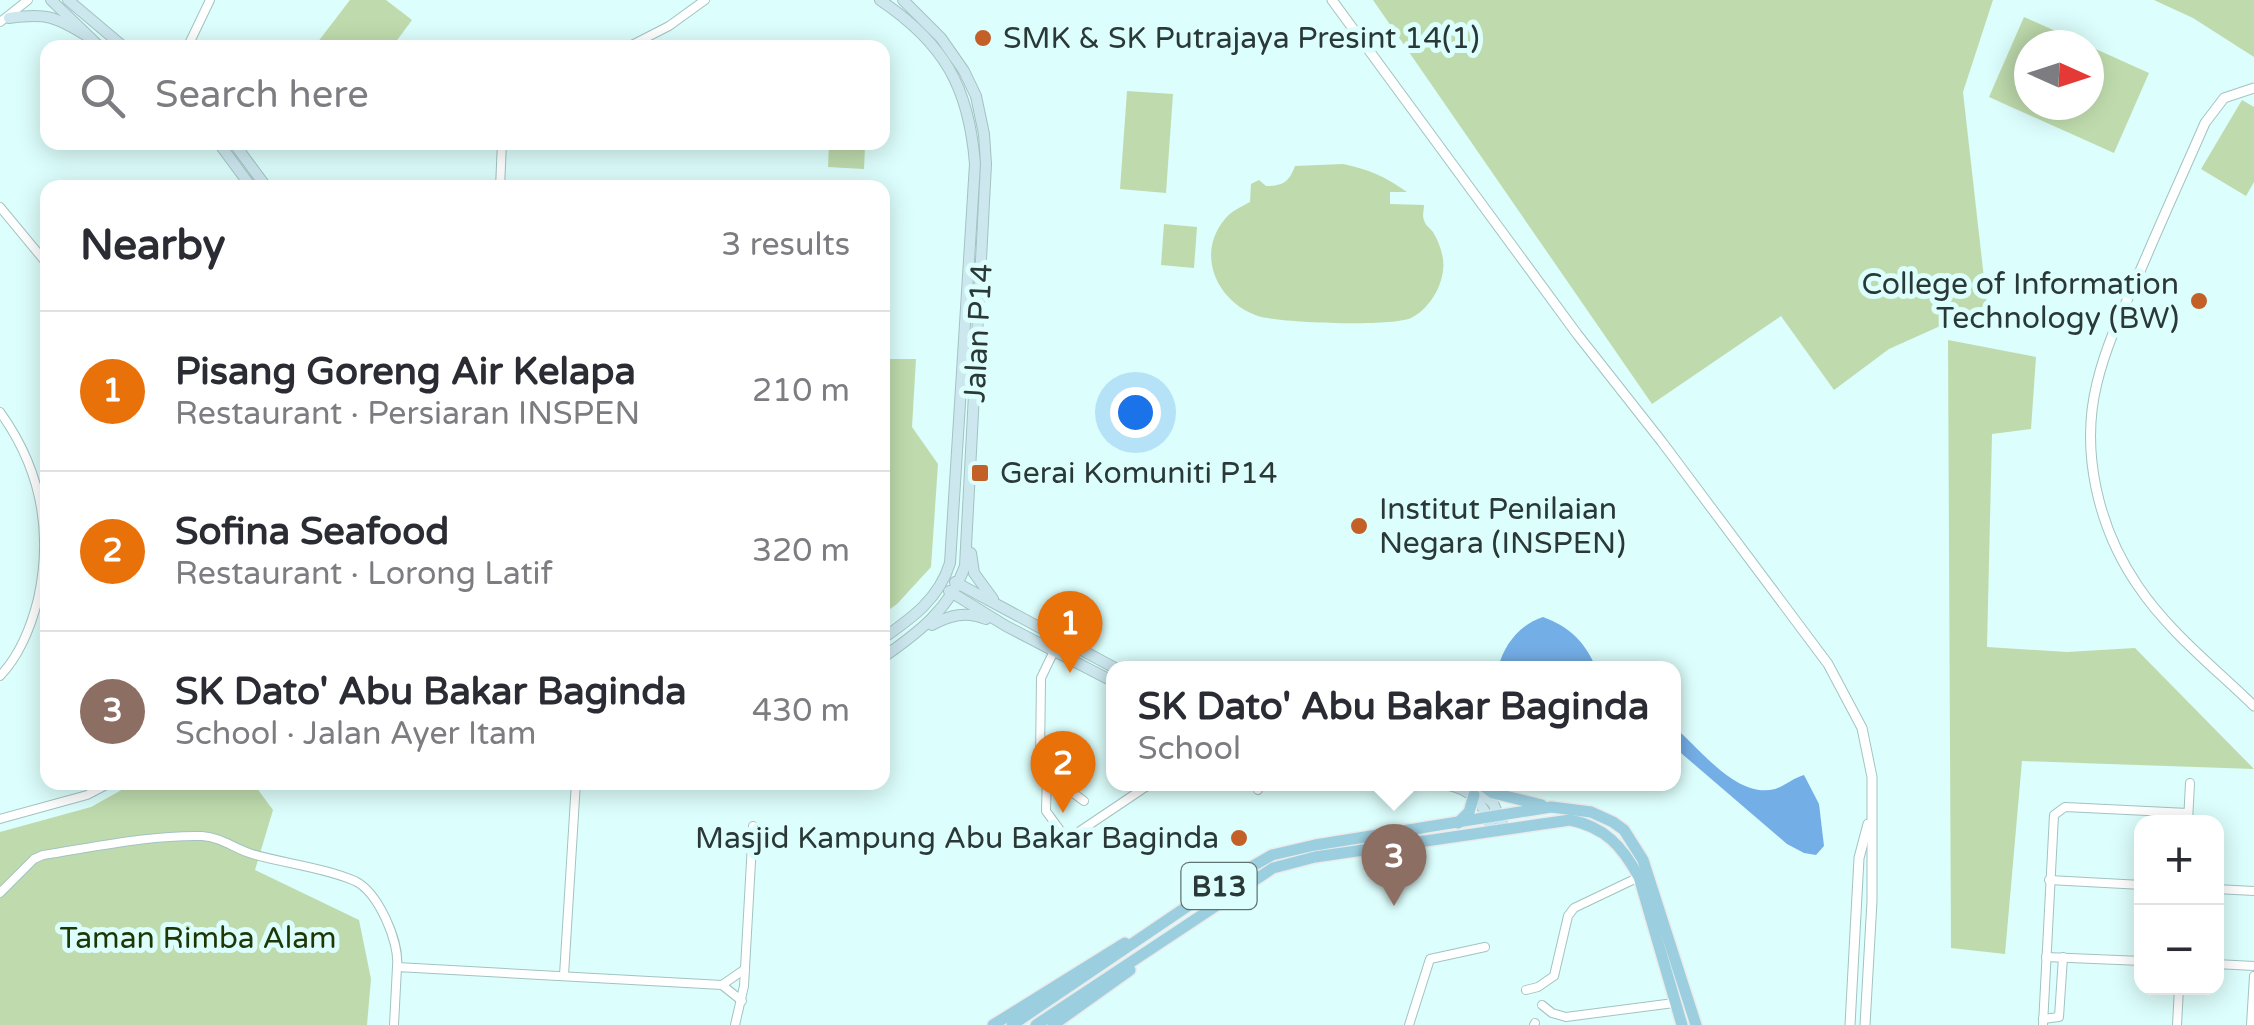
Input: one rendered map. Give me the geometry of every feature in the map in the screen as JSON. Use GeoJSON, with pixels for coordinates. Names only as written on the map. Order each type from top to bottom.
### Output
{"type":"FeatureCollection","features":[{"type":"Feature","properties":{"kind":"main road"},"geometry":{"type":"LineString","coordinates":[[51,0],[92,40]]}},
{"type":"Feature","properties":{"kind":"main road"},"geometry":{"type":"LineString","coordinates":[[68,0],[115,40]]}},
{"type":"Feature","properties":{"kind":"main road","name":"Jalan P14"},"geometry":{"type":"LineString","coordinates":[[880,0],[905,17],[933,45],[956,76],[973,137],[975,164],[950,563],[943,582]]}},
{"type":"Feature","properties":{"kind":"main road","name":"Jalan P14"},"geometry":{"type":"LineString","coordinates":[[903,0],[941,38],[964,71],[976,96],[984,134],[986,164],[968,537],[956,588]]}},
{"type":"Feature","properties":{"kind":"main road"},"geometry":{"type":"LineString","coordinates":[[4,20],[44,14],[87,36]]}},
{"type":"Feature","properties":{"kind":"main road"},"geometry":{"type":"LineString","coordinates":[[224,150],[246,180]]}},
{"type":"Feature","properties":{"kind":"main road"},"geometry":{"type":"LineString","coordinates":[[239,150],[261,180]]}},
{"type":"Feature","properties":{"kind":"main road"},"geometry":{"type":"LineString","coordinates":[[968,537],[974,573],[983,589],[1006,611]]}},
{"type":"Feature","properties":{"kind":"main road"},"geometry":{"type":"LineString","coordinates":[[890,633],[924,608],[943,582],[1106,663]]}},
{"type":"Feature","properties":{"kind":"main road"},"geometry":{"type":"LineString","coordinates":[[956,588],[1006,626]]}},
{"type":"Feature","properties":{"kind":"main road"},"geometry":{"type":"LineString","coordinates":[[906,642],[934,619],[956,588]]}},
{"type":"Feature","properties":{"kind":"main road"},"geometry":{"type":"LineString","coordinates":[[890,653],[954,616],[972,613],[1006,626],[1106,678]]}},
{"type":"Feature","properties":{"kind":"main road"},"geometry":{"type":"LineString","coordinates":[[1458,822],[1469,812],[1474,791]]}},
{"type":"Feature","properties":{"kind":"main road"},"geometry":{"type":"LineString","coordinates":[[1475,791],[1496,823]]}},
{"type":"Feature","properties":{"kind":"main road"},"geometry":{"type":"LineString","coordinates":[[1490,791],[1552,807]]}},
{"type":"Feature","properties":{"kind":"main road","name":"B13"},"geometry":{"type":"LineString","coordinates":[[1036,1025],[1274,868],[1469,832],[1552,807],[1591,812],[1613,822],[1633,842],[1643,860],[1696,1025]]}},
{"type":"Feature","properties":{"kind":"main road","name":"B13"},"geometry":{"type":"LineString","coordinates":[[1012,1025],[1272,855],[1458,822],[1570,820],[1604,832],[1616,842],[1639,877],[1682,1025]]}},
{"type":"Feature","properties":{"kind":"main road"},"geometry":{"type":"LineString","coordinates":[[1053,1025],[1209,909]]}},
{"type":"Feature","properties":{"kind":"main road"},"geometry":{"type":"LineString","coordinates":[[993,1025],[1117,945],[1141,938]]}},
{"type":"Feature","properties":{"kind":"street"},"geometry":{"type":"LineString","coordinates":[[4,20],[28,0]]}},
{"type":"Feature","properties":{"kind":"street"},"geometry":{"type":"LineString","coordinates":[[190,40],[210,0]]}},
{"type":"Feature","properties":{"kind":"street"},"geometry":{"type":"LineString","coordinates":[[642,40],[670,26],[705,0]]}},
{"type":"Feature","properties":{"kind":"street"},"geometry":{"type":"LineString","coordinates":[[1332,0],[1577,334],[1828,664],[1855,713],[1868,746],[1871,812],[1871,932],[1865,1025]]}},
{"type":"Feature","properties":{"kind":"street"},"geometry":{"type":"LineString","coordinates":[[2254,88],[2224,98],[2205,123],[2118,322],[2096,384],[2092,443],[2095,482],[2104,520],[2137,586],[2254,706]]}},
{"type":"Feature","properties":{"kind":"street"},"geometry":{"type":"LineString","coordinates":[[500,180],[502,150]]}},
{"type":"Feature","properties":{"kind":"street"},"geometry":{"type":"LineString","coordinates":[[0,207],[40,255]]}},
{"type":"Feature","properties":{"kind":"street"},"geometry":{"type":"LineString","coordinates":[[0,412],[33,472],[40,498]]}},
{"type":"Feature","properties":{"kind":"street"},"geometry":{"type":"LineString","coordinates":[[0,676],[15,658],[31,623],[40,585]]}},
{"type":"Feature","properties":{"kind":"street"},"geometry":{"type":"LineString","coordinates":[[1054,652],[1044,669],[1040,688],[1040,760],[1046,774],[1046,811],[1062,833],[1074,835],[1140,791]]}},
{"type":"Feature","properties":{"kind":"street"},"geometry":{"type":"LineString","coordinates":[[1046,774],[1084,801]]}},
{"type":"Feature","properties":{"kind":"street"},"geometry":{"type":"LineString","coordinates":[[2188,815],[2190,783]]}},
{"type":"Feature","properties":{"kind":"street"},"geometry":{"type":"LineString","coordinates":[[0,819],[98,790]]}},
{"type":"Feature","properties":{"kind":"street"},"geometry":{"type":"LineString","coordinates":[[564,974],[576,790]]}},
{"type":"Feature","properties":{"kind":"street"},"geometry":{"type":"LineString","coordinates":[[2062,957],[2059,1017],[2043,1022],[2054,815],[2065,807],[2154,815]]}},
{"type":"Feature","properties":{"kind":"street"},"geometry":{"type":"LineString","coordinates":[[1850,1025],[1859,858],[1871,812]]}},
{"type":"Feature","properties":{"kind":"street"},"geometry":{"type":"LineString","coordinates":[[734,1025],[742,1001],[752,826]]}},
{"type":"Feature","properties":{"kind":"street"},"geometry":{"type":"LineString","coordinates":[[0,893],[43,855],[132,840],[214,838],[245,852],[358,882],[379,908],[399,954],[394,1025]]}},
{"type":"Feature","properties":{"kind":"street"},"geometry":{"type":"LineString","coordinates":[[1526,990],[1554,976],[1568,916],[1574,908],[1639,877]]}},
{"type":"Feature","properties":{"kind":"street"},"geometry":{"type":"LineString","coordinates":[[2049,880],[2134,885]]}},
{"type":"Feature","properties":{"kind":"street"},"geometry":{"type":"LineString","coordinates":[[2224,889],[2254,891]]}},
{"type":"Feature","properties":{"kind":"street"},"geometry":{"type":"LineString","coordinates":[[1856,932],[1871,932]]}},
{"type":"Feature","properties":{"kind":"street"},"geometry":{"type":"LineString","coordinates":[[1408,1025],[1430,959],[1485,947]]}},
{"type":"Feature","properties":{"kind":"street"},"geometry":{"type":"LineString","coordinates":[[2046,956],[2134,961]]}},
{"type":"Feature","properties":{"kind":"street"},"geometry":{"type":"LineString","coordinates":[[2224,964],[2254,966]]}},
{"type":"Feature","properties":{"kind":"street"},"geometry":{"type":"LineString","coordinates":[[398,967],[722,985],[742,1001]]}},
{"type":"Feature","properties":{"kind":"street"},"geometry":{"type":"LineString","coordinates":[[722,985],[744,968]]}},
{"type":"Feature","properties":{"kind":"street"},"geometry":{"type":"LineString","coordinates":[[2251,1025],[2254,976]]}},
{"type":"Feature","properties":{"kind":"street"},"geometry":{"type":"LineString","coordinates":[[2177,1025],[2179,995]]}},
{"type":"Feature","properties":{"kind":"street"},"geometry":{"type":"LineString","coordinates":[[1542,1006],[1566,1017],[1674,1003]]}},
{"type":"Feature","properties":{"kind":"green space"},"geometry":{"type":"Polygon","coordinates":[[[350,0],[386,0],[412,20],[397,40],[319,40],[350,0]]]}},
{"type":"Feature","properties":{"kind":"green space"},"geometry":{"type":"Polygon","coordinates":[[[1373,0],[1993,0],[1963,92],[1987,305],[1889,349],[1834,390],[1781,316],[1652,404],[1373,0]]]}},
{"type":"Feature","properties":{"kind":"green space"},"geometry":{"type":"Polygon","coordinates":[[[2154,0],[2254,0],[2254,57],[2193,18],[2154,0]]]}},
{"type":"Feature","properties":{"kind":"green space"},"geometry":{"type":"Polygon","coordinates":[[[2024,17],[2053,30],[2018,30],[2024,17]]]}},
{"type":"Feature","properties":{"kind":"green space"},"geometry":{"type":"Polygon","coordinates":[[[2014,40],[2014,108],[1989,97],[2014,40]]]}},
{"type":"Feature","properties":{"kind":"green space"},"geometry":{"type":"Polygon","coordinates":[[[2104,53],[2149,73],[2114,153],[2040,120],[2104,120],[2104,53]]]}},
{"type":"Feature","properties":{"kind":"green space"},"geometry":{"type":"Polygon","coordinates":[[[1127,91],[1173,94],[1166,193],[1120,189],[1127,91]]]}},
{"type":"Feature","properties":{"kind":"green space"},"geometry":{"type":"Polygon","coordinates":[[[2242,100],[2254,107],[2254,182],[2246,196],[2201,169],[2242,100]]]}},
{"type":"Feature","properties":{"kind":"green space"},"geometry":{"type":"Polygon","coordinates":[[[829,150],[865,150],[864,169],[828,167],[829,150]]]}},
{"type":"Feature","properties":{"kind":"green space"},"geometry":{"type":"Polygon","coordinates":[[[1343,164],[1376,174],[1407,192],[1390,192],[1390,204],[1424,205],[1423,217],[1436,237],[1443,270],[1422,311],[1400,321],[1288,321],[1258,316],[1231,300],[1215,275],[1212,247],[1225,219],[1250,202],[1251,184],[1259,180],[1266,186],[1285,182],[1295,166],[1343,164]]]}},
{"type":"Feature","properties":{"kind":"green space"},"geometry":{"type":"Polygon","coordinates":[[[1164,224],[1197,227],[1194,268],[1161,265],[1164,224]]]}},
{"type":"Feature","properties":{"kind":"green space"},"geometry":{"type":"Polygon","coordinates":[[[1948,340],[2036,357],[2031,429],[1992,434],[1987,647],[2067,652],[2135,648],[2254,769],[2022,761],[2005,954],[1951,948],[1948,340]]]}},
{"type":"Feature","properties":{"kind":"green space"},"geometry":{"type":"Polygon","coordinates":[[[890,359],[916,359],[912,427],[938,464],[931,567],[890,609],[890,359]]]}},
{"type":"Feature","properties":{"kind":"green space","name":"Taman Rimba Alam"},"geometry":{"type":"Polygon","coordinates":[[[121,790],[258,790],[273,810],[255,870],[359,920],[371,979],[367,1025],[0,1025],[0,832],[91,807],[121,790]]]}},
{"type":"Feature","properties":{"kind":"water"},"geometry":{"type":"Polygon","coordinates":[[[1543,617],[1561,626],[1575,636],[1592,661],[1500,661],[1514,637],[1543,617]]]}},
{"type":"Feature","properties":{"kind":"water"},"geometry":{"type":"Polygon","coordinates":[[[1681,734],[1720,770],[1746,786],[1775,789],[1804,775],[1819,804],[1824,846],[1816,855],[1787,844],[1681,753],[1681,734]]]}},
{"type":"Feature","properties":{"kind":"place","name":"SMK & SK Putrajaya Presint 14(1)"},"geometry":{"type":"Point","coordinates":[983,38]}},
{"type":"Feature","properties":{"kind":"place","name":"College of Information Technology (BW)"},"geometry":{"type":"Point","coordinates":[2199,301]}},
{"type":"Feature","properties":{"kind":"place","name":"Gerai Komuniti P14"},"geometry":{"type":"Point","coordinates":[980,473]}},
{"type":"Feature","properties":{"kind":"place","name":"Institut Penilaian Negara (INSPEN)"},"geometry":{"type":"Point","coordinates":[1359,526]}},
{"type":"Feature","properties":{"kind":"place","name":"Pisang Goreng Air Kelapa"},"geometry":{"type":"Point","coordinates":[1070,673]}},
{"type":"Feature","properties":{"kind":"place","name":"Sofina Seafood"},"geometry":{"type":"Point","coordinates":[1063,813]}},
{"type":"Feature","properties":{"kind":"place","name":"Masjid Kampung Abu Bakar Baginda"},"geometry":{"type":"Point","coordinates":[1239,838]}},
{"type":"Feature","properties":{"kind":"place","name":"SK Dato' Abu Bakar Baginda"},"geometry":{"type":"Point","coordinates":[1394,906]}}]}
